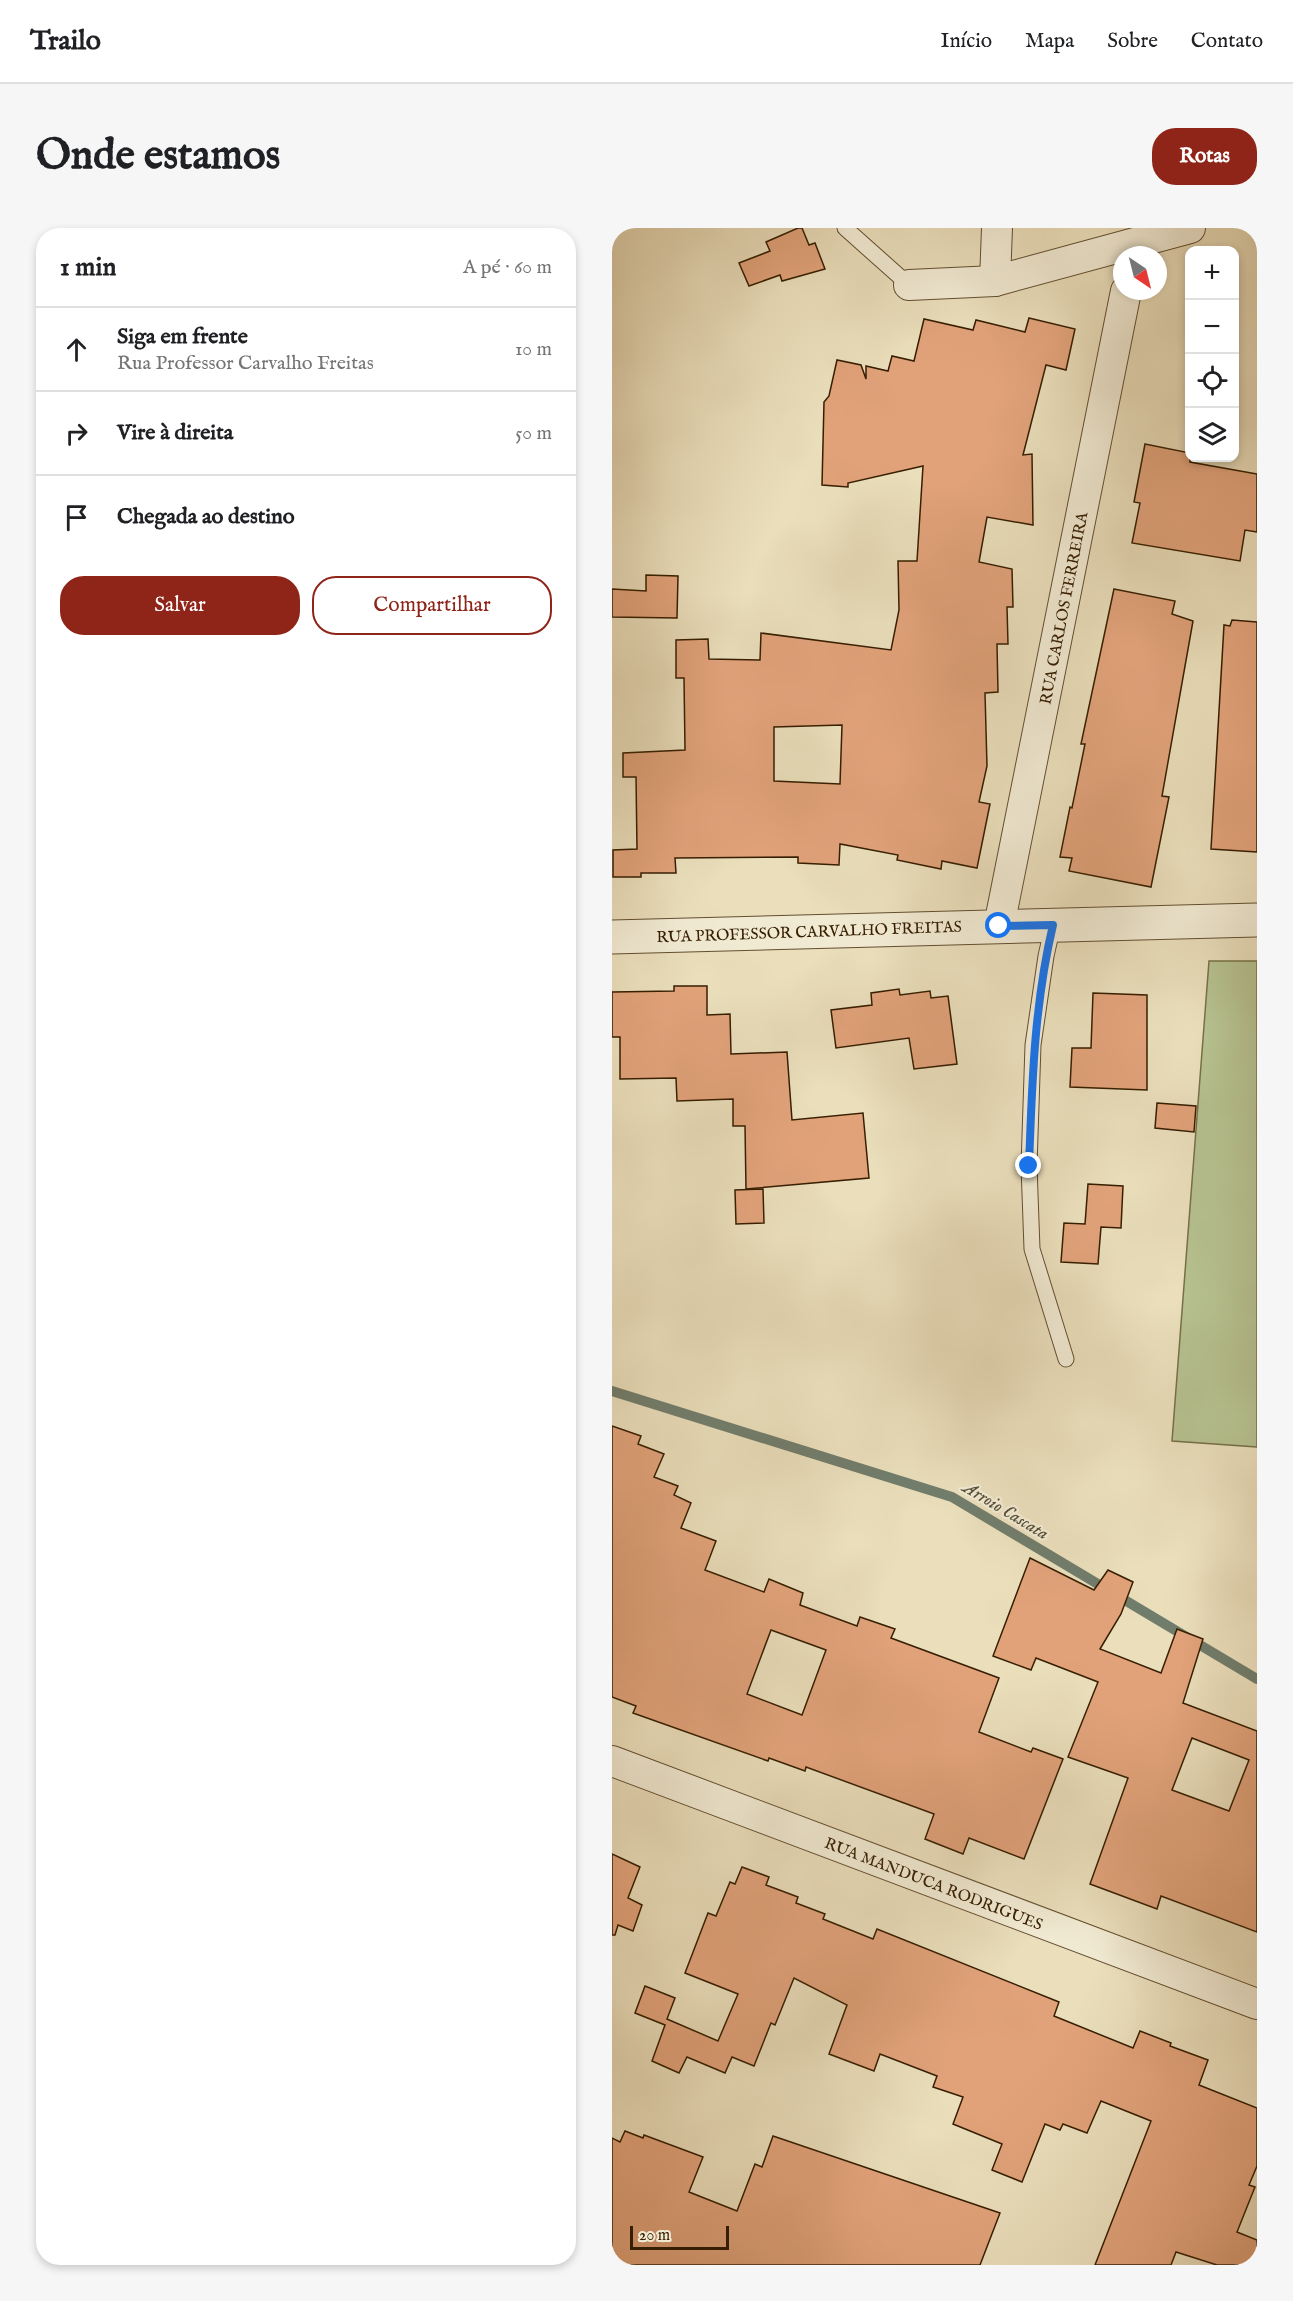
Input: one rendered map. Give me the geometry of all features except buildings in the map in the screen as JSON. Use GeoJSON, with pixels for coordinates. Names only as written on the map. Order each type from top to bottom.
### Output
{"type":"FeatureCollection","features":[{"type":"Feature","properties":{"kind":"street"},"geometry":{"type":"LineString","coordinates":[[995,281],[997,228]]}},
{"type":"Feature","properties":{"kind":"street"},"geometry":{"type":"LineString","coordinates":[[909,285],[995,281],[1190,228]]}},
{"type":"Feature","properties":{"kind":"street","name":"RUA CARLOS FERREIRA"},"geometry":{"type":"LineString","coordinates":[[999,926],[1124,300]]}},
{"type":"Feature","properties":{"kind":"street","name":"RUA PROFESSOR CARVALHO FREITAS"},"geometry":{"type":"LineString","coordinates":[[612,937],[1257,920]]}},
{"type":"Feature","properties":{"kind":"street","name":"RUA MANDUCA RODRIGUES"},"geometry":{"type":"LineString","coordinates":[[612,1761],[1257,2004]]}},
{"type":"Feature","properties":{"kind":"lane"},"geometry":{"type":"LineString","coordinates":[[844,228],[909,285]]}},
{"type":"Feature","properties":{"kind":"lane"},"geometry":{"type":"LineString","coordinates":[[1053,925],[1046,956],[1033,1045],[1029,1166],[1032,1249],[1066,1359]]}},
{"type":"Feature","properties":{"kind":"green space"},"geometry":{"type":"Polygon","coordinates":[[[1209,961],[1257,961],[1257,1447],[1172,1441],[1209,961]]]}},
{"type":"Feature","properties":{"kind":"waterway","name":"Arroio Cascata"},"geometry":{"type":"LineString","coordinates":[[612,1391],[952,1497],[1257,1679]]}},
{"type":"Feature","properties":{"kind":"route"},"geometry":{"type":"LineString","coordinates":[[999,926],[1053,925],[1046,956],[1033,1045],[1029,1166]]}}]}
